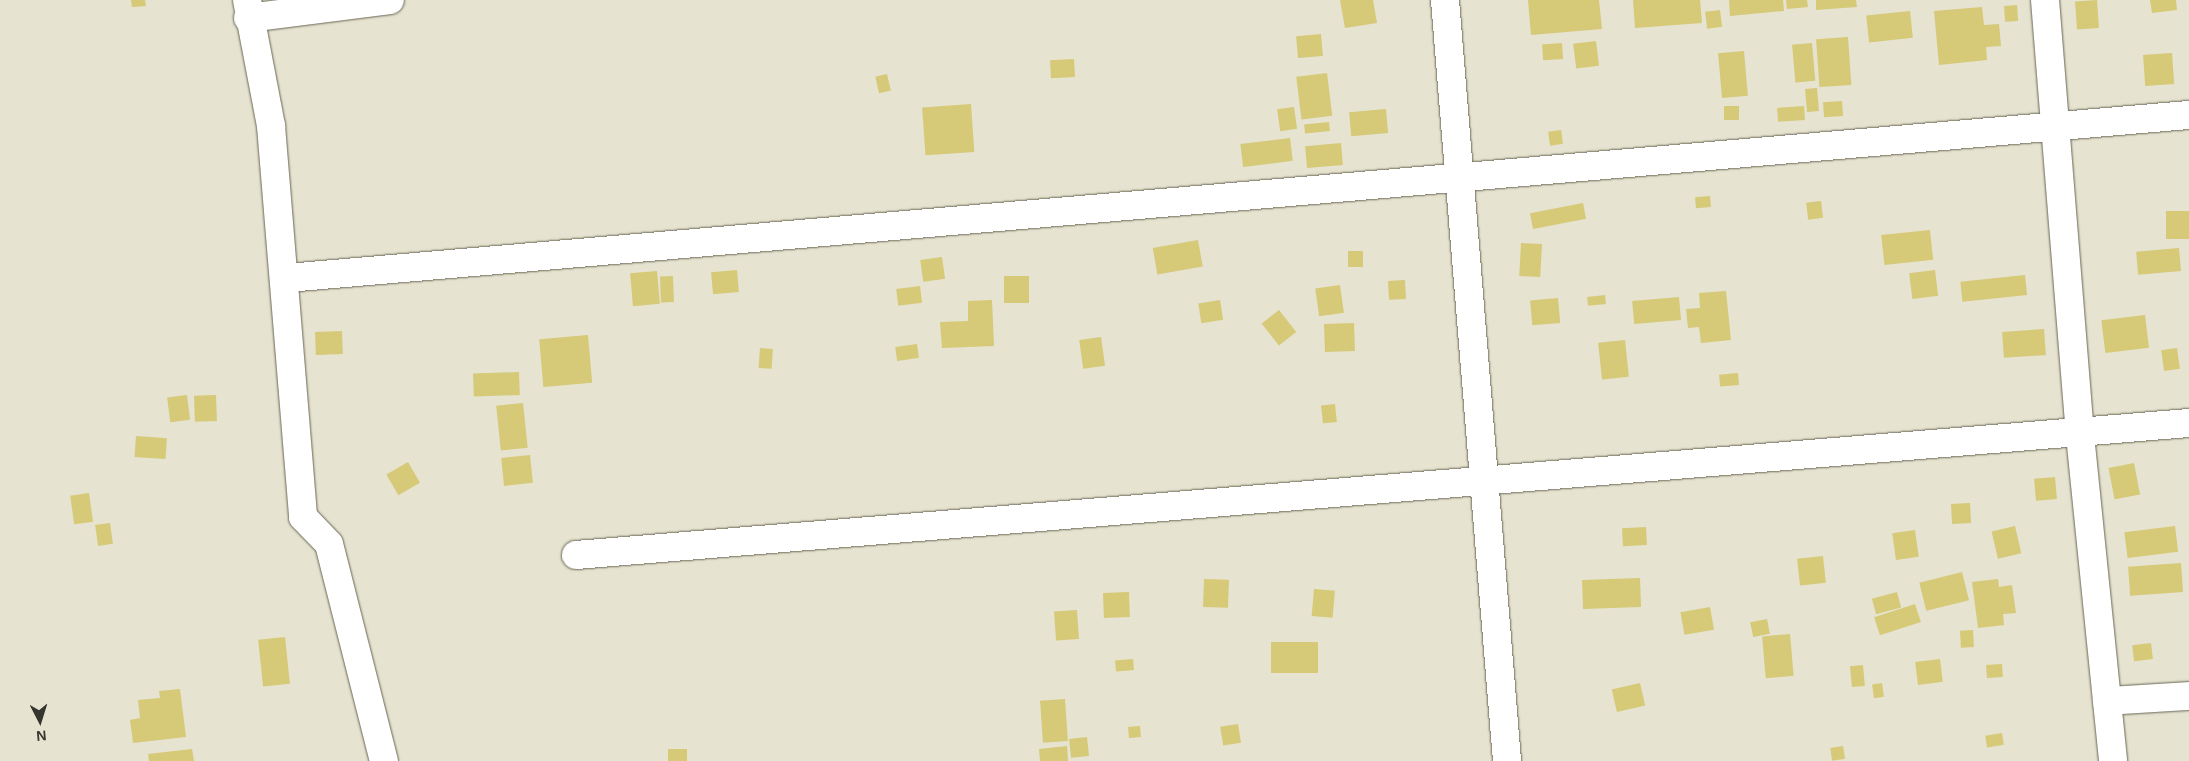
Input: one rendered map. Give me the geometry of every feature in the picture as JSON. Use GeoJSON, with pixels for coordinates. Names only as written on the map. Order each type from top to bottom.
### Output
{"type":"FeatureCollection","features":[{"type":"Feature","properties":{"kind":"street"},"geometry":{"type":"LineString","coordinates":[[384,761],[329,544],[303,517],[287,278],[271,126],[247,9],[390,0]]}},
{"type":"Feature","properties":{"kind":"street"},"geometry":{"type":"LineString","coordinates":[[1445,0],[1486,484],[1507,761]]}},
{"type":"Feature","properties":{"kind":"street"},"geometry":{"type":"LineString","coordinates":[[2045,0],[2080,435],[2113,761]]}},
{"type":"Feature","properties":{"kind":"street"},"geometry":{"type":"LineString","coordinates":[[287,278],[1460,179],[2189,115]]}},
{"type":"Feature","properties":{"kind":"street"},"geometry":{"type":"LineString","coordinates":[[576,555],[1486,484],[2080,435],[2189,423]]}},
{"type":"Feature","properties":{"kind":"street"},"geometry":{"type":"LineString","coordinates":[[2107,701],[2189,696]]}},
{"type":"Feature","properties":{"kind":"building"},"geometry":{"type":"Polygon","coordinates":[[[131,0],[145,0],[146,6],[132,7],[131,0]]]}},
{"type":"Feature","properties":{"kind":"building"},"geometry":{"type":"Polygon","coordinates":[[[1340,0],[1373,0],[1377,23],[1345,28],[1340,0]]]}},
{"type":"Feature","properties":{"kind":"building"},"geometry":{"type":"Polygon","coordinates":[[[1528,0],[1599,0],[1602,29],[1531,35],[1528,0]]]}},
{"type":"Feature","properties":{"kind":"building"},"geometry":{"type":"Polygon","coordinates":[[[1633,0],[1700,0],[1702,23],[1635,28],[1633,0]]]}},
{"type":"Feature","properties":{"kind":"building"},"geometry":{"type":"Polygon","coordinates":[[[1729,0],[1783,0],[1784,11],[1730,16],[1729,0]]]}},
{"type":"Feature","properties":{"kind":"building"},"geometry":{"type":"Polygon","coordinates":[[[1786,0],[1807,0],[1808,7],[1787,9],[1786,0]]]}},
{"type":"Feature","properties":{"kind":"building"},"geometry":{"type":"Polygon","coordinates":[[[1816,0],[1856,0],[1857,7],[1816,10],[1816,0]]]}},
{"type":"Feature","properties":{"kind":"building"},"geometry":{"type":"Polygon","coordinates":[[[2097,0],[2099,28],[2077,29],[2075,2],[2097,0]]]}},
{"type":"Feature","properties":{"kind":"building"},"geometry":{"type":"Polygon","coordinates":[[[2150,0],[2176,0],[2177,10],[2152,13],[2150,0]]]}},
{"type":"Feature","properties":{"kind":"building"},"geometry":{"type":"Polygon","coordinates":[[[2017,5],[2018,21],[2005,22],[2004,6],[2017,5]]]}},
{"type":"Feature","properties":{"kind":"building"},"geometry":{"type":"Polygon","coordinates":[[[1982,7],[1984,25],[1999,24],[2001,46],[1986,47],[1987,60],[1939,65],[1934,11],[1982,7]]]}},
{"type":"Feature","properties":{"kind":"building"},"geometry":{"type":"Polygon","coordinates":[[[1720,10],[1722,27],[1707,29],[1705,12],[1720,10]]]}},
{"type":"Feature","properties":{"kind":"building"},"geometry":{"type":"Polygon","coordinates":[[[1910,11],[1913,38],[1869,42],[1866,16],[1910,11]]]}},
{"type":"Feature","properties":{"kind":"building"},"geometry":{"type":"Polygon","coordinates":[[[1321,34],[1323,56],[1298,58],[1296,36],[1321,34]]]}},
{"type":"Feature","properties":{"kind":"building"},"geometry":{"type":"Polygon","coordinates":[[[1848,37],[1851,85],[1819,87],[1816,39],[1848,37]]]}},
{"type":"Feature","properties":{"kind":"building"},"geometry":{"type":"Polygon","coordinates":[[[1596,41],[1599,66],[1576,69],[1573,44],[1596,41]]]}},
{"type":"Feature","properties":{"kind":"building"},"geometry":{"type":"Polygon","coordinates":[[[1562,43],[1563,59],[1543,60],[1542,44],[1562,43]]]}},
{"type":"Feature","properties":{"kind":"building"},"geometry":{"type":"Polygon","coordinates":[[[1812,43],[1815,81],[1795,83],[1792,45],[1812,43]]]}},
{"type":"Feature","properties":{"kind":"building"},"geometry":{"type":"Polygon","coordinates":[[[1744,51],[1748,96],[1722,98],[1718,53],[1744,51]]]}},
{"type":"Feature","properties":{"kind":"building"},"geometry":{"type":"Polygon","coordinates":[[[2172,53],[2174,84],[2145,86],[2143,55],[2172,53]]]}},
{"type":"Feature","properties":{"kind":"building"},"geometry":{"type":"Polygon","coordinates":[[[1074,59],[1075,77],[1051,78],[1050,60],[1074,59]]]}},
{"type":"Feature","properties":{"kind":"building"},"geometry":{"type":"Polygon","coordinates":[[[1327,73],[1332,116],[1301,119],[1296,77],[1327,73]]]}},
{"type":"Feature","properties":{"kind":"building"},"geometry":{"type":"Polygon","coordinates":[[[887,74],[891,91],[879,93],[875,77],[887,74]]]}},
{"type":"Feature","properties":{"kind":"building"},"geometry":{"type":"Polygon","coordinates":[[[1817,88],[1819,111],[1807,112],[1805,89],[1817,88]]]}},
{"type":"Feature","properties":{"kind":"building"},"geometry":{"type":"Polygon","coordinates":[[[1842,101],[1843,116],[1824,117],[1823,102],[1842,101]]]}},
{"type":"Feature","properties":{"kind":"building"},"geometry":{"type":"Polygon","coordinates":[[[971,104],[974,152],[925,155],[922,107],[971,104]]]}},
{"type":"Feature","properties":{"kind":"building"},"geometry":{"type":"Polygon","coordinates":[[[1724,106],[1739,106],[1739,120],[1724,120],[1724,106]]]}},
{"type":"Feature","properties":{"kind":"building"},"geometry":{"type":"Polygon","coordinates":[[[1804,106],[1805,120],[1778,122],[1777,108],[1804,106]]]}},
{"type":"Feature","properties":{"kind":"building"},"geometry":{"type":"Polygon","coordinates":[[[1294,107],[1297,129],[1280,131],[1277,109],[1294,107]]]}},
{"type":"Feature","properties":{"kind":"building"},"geometry":{"type":"Polygon","coordinates":[[[1386,109],[1388,133],[1351,136],[1349,112],[1386,109]]]}},
{"type":"Feature","properties":{"kind":"building"},"geometry":{"type":"Polygon","coordinates":[[[1329,122],[1330,131],[1305,134],[1304,125],[1329,122]]]}},
{"type":"Feature","properties":{"kind":"building"},"geometry":{"type":"Polygon","coordinates":[[[1561,130],[1563,144],[1550,146],[1548,132],[1561,130]]]}},
{"type":"Feature","properties":{"kind":"building"},"geometry":{"type":"Polygon","coordinates":[[[1290,138],[1293,161],[1243,167],[1240,144],[1290,138]]]}},
{"type":"Feature","properties":{"kind":"building"},"geometry":{"type":"Polygon","coordinates":[[[1341,143],[1343,165],[1307,168],[1305,146],[1341,143]]]}},
{"type":"Feature","properties":{"kind":"building"},"geometry":{"type":"Polygon","coordinates":[[[1710,196],[1711,207],[1696,208],[1695,197],[1710,196]]]}},
{"type":"Feature","properties":{"kind":"building"},"geometry":{"type":"Polygon","coordinates":[[[1821,201],[1823,218],[1808,220],[1806,203],[1821,201]]]}},
{"type":"Feature","properties":{"kind":"building"},"geometry":{"type":"Polygon","coordinates":[[[1583,203],[1586,219],[1533,229],[1530,213],[1583,203]]]}},
{"type":"Feature","properties":{"kind":"building"},"geometry":{"type":"Polygon","coordinates":[[[2166,211],[2189,211],[2189,239],[2166,239],[2166,211]]]}},
{"type":"Feature","properties":{"kind":"building"},"geometry":{"type":"Polygon","coordinates":[[[1930,230],[1933,260],[1884,265],[1881,235],[1930,230]]]}},
{"type":"Feature","properties":{"kind":"building"},"geometry":{"type":"Polygon","coordinates":[[[1198,240],[1203,267],[1157,275],[1153,248],[1198,240]]]}},
{"type":"Feature","properties":{"kind":"building"},"geometry":{"type":"Polygon","coordinates":[[[1521,243],[1542,244],[1540,277],[1519,276],[1521,243]]]}},
{"type":"Feature","properties":{"kind":"building"},"geometry":{"type":"Polygon","coordinates":[[[2179,248],[2181,271],[2138,275],[2136,252],[2179,248]]]}},
{"type":"Feature","properties":{"kind":"building"},"geometry":{"type":"Polygon","coordinates":[[[1348,251],[1363,251],[1363,267],[1348,267],[1348,251]]]}},
{"type":"Feature","properties":{"kind":"building"},"geometry":{"type":"Polygon","coordinates":[[[942,257],[945,279],[923,282],[920,260],[942,257]]]}},
{"type":"Feature","properties":{"kind":"building"},"geometry":{"type":"Polygon","coordinates":[[[737,270],[739,292],[713,294],[711,272],[737,270]]]}},
{"type":"Feature","properties":{"kind":"building"},"geometry":{"type":"Polygon","coordinates":[[[1935,270],[1938,296],[1912,299],[1909,273],[1935,270]]]}},
{"type":"Feature","properties":{"kind":"building"},"geometry":{"type":"Polygon","coordinates":[[[657,271],[660,304],[633,306],[630,273],[657,271]]]}},
{"type":"Feature","properties":{"kind":"building"},"geometry":{"type":"Polygon","coordinates":[[[2025,275],[2027,295],[1962,302],[1960,282],[2025,275]]]}},
{"type":"Feature","properties":{"kind":"building"},"geometry":{"type":"Polygon","coordinates":[[[660,276],[673,276],[674,302],[661,302],[660,276]]]}},
{"type":"Feature","properties":{"kind":"building"},"geometry":{"type":"Polygon","coordinates":[[[1004,276],[1029,276],[1029,303],[1004,303],[1004,276]]]}},
{"type":"Feature","properties":{"kind":"building"},"geometry":{"type":"Polygon","coordinates":[[[1405,280],[1406,299],[1389,300],[1388,281],[1405,280]]]}},
{"type":"Feature","properties":{"kind":"building"},"geometry":{"type":"Polygon","coordinates":[[[1340,285],[1344,313],[1319,316],[1315,288],[1340,285]]]}},
{"type":"Feature","properties":{"kind":"building"},"geometry":{"type":"Polygon","coordinates":[[[920,286],[922,303],[898,306],[896,289],[920,286]]]}},
{"type":"Feature","properties":{"kind":"building"},"geometry":{"type":"Polygon","coordinates":[[[1726,291],[1731,340],[1701,343],[1699,327],[1688,328],[1686,309],[1700,308],[1699,293],[1726,291]]]}},
{"type":"Feature","properties":{"kind":"building"},"geometry":{"type":"Polygon","coordinates":[[[1605,295],[1606,304],[1588,306],[1587,297],[1605,295]]]}},
{"type":"Feature","properties":{"kind":"building"},"geometry":{"type":"Polygon","coordinates":[[[1679,297],[1681,320],[1634,324],[1632,301],[1679,297]]]}},
{"type":"Feature","properties":{"kind":"building"},"geometry":{"type":"Polygon","coordinates":[[[1558,298],[1560,323],[1532,325],[1530,300],[1558,298]]]}},
{"type":"Feature","properties":{"kind":"building"},"geometry":{"type":"Polygon","coordinates":[[[992,300],[994,346],[942,348],[940,322],[968,321],[968,301],[992,300]]]}},
{"type":"Feature","properties":{"kind":"building"},"geometry":{"type":"Polygon","coordinates":[[[1220,300],[1223,320],[1201,323],[1198,303],[1220,300]]]}},
{"type":"Feature","properties":{"kind":"building"},"geometry":{"type":"Polygon","coordinates":[[[1279,310],[1296,332],[1279,346],[1262,324],[1279,310]]]}},
{"type":"Feature","properties":{"kind":"building"},"geometry":{"type":"Polygon","coordinates":[[[2145,315],[2149,348],[2105,353],[2101,320],[2145,315]]]}},
{"type":"Feature","properties":{"kind":"building"},"geometry":{"type":"Polygon","coordinates":[[[1354,323],[1355,351],[1325,352],[1324,324],[1354,323]]]}},
{"type":"Feature","properties":{"kind":"building"},"geometry":{"type":"Polygon","coordinates":[[[2044,329],[2046,355],[2004,358],[2002,332],[2044,329]]]}},
{"type":"Feature","properties":{"kind":"building"},"geometry":{"type":"Polygon","coordinates":[[[342,331],[343,354],[316,355],[315,332],[342,331]]]}},
{"type":"Feature","properties":{"kind":"building"},"geometry":{"type":"Polygon","coordinates":[[[588,335],[592,383],[543,387],[539,339],[588,335]]]}},
{"type":"Feature","properties":{"kind":"building"},"geometry":{"type":"Polygon","coordinates":[[[1101,337],[1105,366],[1083,369],[1079,340],[1101,337]]]}},
{"type":"Feature","properties":{"kind":"building"},"geometry":{"type":"Polygon","coordinates":[[[1625,340],[1629,377],[1602,380],[1598,343],[1625,340]]]}},
{"type":"Feature","properties":{"kind":"building"},"geometry":{"type":"Polygon","coordinates":[[[917,344],[919,358],[897,361],[895,347],[917,344]]]}},
{"type":"Feature","properties":{"kind":"building"},"geometry":{"type":"Polygon","coordinates":[[[760,348],[773,349],[772,369],[759,368],[760,348]]]}},
{"type":"Feature","properties":{"kind":"building"},"geometry":{"type":"Polygon","coordinates":[[[2177,348],[2180,369],[2164,371],[2161,350],[2177,348]]]}},
{"type":"Feature","properties":{"kind":"building"},"geometry":{"type":"Polygon","coordinates":[[[519,372],[520,395],[474,397],[473,374],[519,372]]]}},
{"type":"Feature","properties":{"kind":"building"},"geometry":{"type":"Polygon","coordinates":[[[1738,373],[1739,385],[1720,387],[1719,375],[1738,373]]]}},
{"type":"Feature","properties":{"kind":"building"},"geometry":{"type":"Polygon","coordinates":[[[187,395],[190,420],[170,422],[167,397],[187,395]]]}},
{"type":"Feature","properties":{"kind":"building"},"geometry":{"type":"Polygon","coordinates":[[[216,395],[217,421],[195,422],[194,396],[216,395]]]}},
{"type":"Feature","properties":{"kind":"building"},"geometry":{"type":"Polygon","coordinates":[[[523,403],[528,448],[501,451],[496,406],[523,403]]]}},
{"type":"Feature","properties":{"kind":"building"},"geometry":{"type":"Polygon","coordinates":[[[1335,404],[1337,422],[1323,423],[1321,405],[1335,404]]]}},
{"type":"Feature","properties":{"kind":"building"},"geometry":{"type":"Polygon","coordinates":[[[136,436],[167,438],[165,459],[135,457],[136,436]]]}},
{"type":"Feature","properties":{"kind":"building"},"geometry":{"type":"Polygon","coordinates":[[[530,455],[533,483],[504,486],[501,458],[530,455]]]}},
{"type":"Feature","properties":{"kind":"building"},"geometry":{"type":"Polygon","coordinates":[[[408,462],[420,483],[398,495],[386,474],[408,462]]]}},
{"type":"Feature","properties":{"kind":"building"},"geometry":{"type":"Polygon","coordinates":[[[2134,463],[2140,494],[2115,499],[2108,468],[2134,463]]]}},
{"type":"Feature","properties":{"kind":"building"},"geometry":{"type":"Polygon","coordinates":[[[2055,477],[2057,499],[2036,501],[2034,479],[2055,477]]]}},
{"type":"Feature","properties":{"kind":"building"},"geometry":{"type":"Polygon","coordinates":[[[89,493],[93,522],[74,524],[70,496],[89,493]]]}},
{"type":"Feature","properties":{"kind":"building"},"geometry":{"type":"Polygon","coordinates":[[[1970,503],[1971,523],[1952,524],[1951,504],[1970,503]]]}},
{"type":"Feature","properties":{"kind":"building"},"geometry":{"type":"Polygon","coordinates":[[[110,523],[113,544],[98,546],[95,525],[110,523]]]}},
{"type":"Feature","properties":{"kind":"building"},"geometry":{"type":"Polygon","coordinates":[[[2015,526],[2021,553],[1998,559],[1992,531],[2015,526]]]}},
{"type":"Feature","properties":{"kind":"building"},"geometry":{"type":"Polygon","coordinates":[[[2175,526],[2178,552],[2128,558],[2124,532],[2175,526]]]}},
{"type":"Feature","properties":{"kind":"building"},"geometry":{"type":"Polygon","coordinates":[[[1646,527],[1647,545],[1623,546],[1622,528],[1646,527]]]}},
{"type":"Feature","properties":{"kind":"building"},"geometry":{"type":"Polygon","coordinates":[[[1915,530],[1919,557],[1896,560],[1892,533],[1915,530]]]}},
{"type":"Feature","properties":{"kind":"building"},"geometry":{"type":"Polygon","coordinates":[[[1823,556],[1826,583],[1800,586],[1797,559],[1823,556]]]}},
{"type":"Feature","properties":{"kind":"building"},"geometry":{"type":"Polygon","coordinates":[[[2181,563],[2183,592],[2130,596],[2128,567],[2181,563]]]}},
{"type":"Feature","properties":{"kind":"building"},"geometry":{"type":"Polygon","coordinates":[[[1962,572],[1969,600],[1926,611],[1919,583],[1962,572]]]}},
{"type":"Feature","properties":{"kind":"building"},"geometry":{"type":"Polygon","coordinates":[[[1640,578],[1641,607],[1583,609],[1582,580],[1640,578]]]}},
{"type":"Feature","properties":{"kind":"building"},"geometry":{"type":"Polygon","coordinates":[[[1204,579],[1229,580],[1228,608],[1203,607],[1204,579]]]}},
{"type":"Feature","properties":{"kind":"building"},"geometry":{"type":"Polygon","coordinates":[[[1998,579],[1999,587],[2012,585],[2016,613],[2003,614],[2004,625],[1978,628],[1972,582],[1998,579]]]}},
{"type":"Feature","properties":{"kind":"building"},"geometry":{"type":"Polygon","coordinates":[[[1314,589],[1335,591],[1333,618],[1312,616],[1314,589]]]}},
{"type":"Feature","properties":{"kind":"building"},"geometry":{"type":"Polygon","coordinates":[[[1129,592],[1130,617],[1104,618],[1103,593],[1129,592]]]}},
{"type":"Feature","properties":{"kind":"building"},"geometry":{"type":"Polygon","coordinates":[[[1897,592],[1901,607],[1876,614],[1872,599],[1897,592]]]}},
{"type":"Feature","properties":{"kind":"building"},"geometry":{"type":"Polygon","coordinates":[[[1915,604],[1921,622],[1880,635],[1874,617],[1915,604]]]}},
{"type":"Feature","properties":{"kind":"building"},"geometry":{"type":"Polygon","coordinates":[[[1710,607],[1714,630],[1684,635],[1680,612],[1710,607]]]}},
{"type":"Feature","properties":{"kind":"building"},"geometry":{"type":"Polygon","coordinates":[[[1077,610],[1079,639],[1056,641],[1054,612],[1077,610]]]}},
{"type":"Feature","properties":{"kind":"building"},"geometry":{"type":"Polygon","coordinates":[[[1767,619],[1770,634],[1753,637],[1750,622],[1767,619]]]}},
{"type":"Feature","properties":{"kind":"building"},"geometry":{"type":"Polygon","coordinates":[[[1973,630],[1974,647],[1961,648],[1960,631],[1973,630]]]}},
{"type":"Feature","properties":{"kind":"building"},"geometry":{"type":"Polygon","coordinates":[[[1790,634],[1794,676],[1766,678],[1762,636],[1790,634]]]}},
{"type":"Feature","properties":{"kind":"building"},"geometry":{"type":"Polygon","coordinates":[[[285,637],[290,684],[263,687],[258,640],[285,637]]]}},
{"type":"Feature","properties":{"kind":"building"},"geometry":{"type":"Polygon","coordinates":[[[1271,642],[1318,642],[1318,673],[1271,673],[1271,642]]]}},
{"type":"Feature","properties":{"kind":"building"},"geometry":{"type":"Polygon","coordinates":[[[2151,643],[2153,659],[2134,661],[2132,645],[2151,643]]]}},
{"type":"Feature","properties":{"kind":"building"},"geometry":{"type":"Polygon","coordinates":[[[1133,659],[1134,670],[1116,672],[1115,661],[1133,659]]]}},
{"type":"Feature","properties":{"kind":"building"},"geometry":{"type":"Polygon","coordinates":[[[1940,659],[1943,682],[1918,685],[1915,662],[1940,659]]]}},
{"type":"Feature","properties":{"kind":"building"},"geometry":{"type":"Polygon","coordinates":[[[2002,664],[2003,677],[1987,678],[1986,665],[2002,664]]]}},
{"type":"Feature","properties":{"kind":"building"},"geometry":{"type":"Polygon","coordinates":[[[1863,665],[1865,686],[1852,687],[1850,666],[1863,665]]]}},
{"type":"Feature","properties":{"kind":"building"},"geometry":{"type":"Polygon","coordinates":[[[1640,683],[1645,705],[1617,712],[1612,690],[1640,683]]]}},
{"type":"Feature","properties":{"kind":"building"},"geometry":{"type":"Polygon","coordinates":[[[1882,683],[1884,697],[1874,698],[1872,684],[1882,683]]]}},
{"type":"Feature","properties":{"kind":"building"},"geometry":{"type":"Polygon","coordinates":[[[180,689],[186,737],[133,743],[130,720],[140,718],[138,700],[160,698],[159,691],[180,689]]]}},
{"type":"Feature","properties":{"kind":"building"},"geometry":{"type":"Polygon","coordinates":[[[1065,699],[1068,741],[1043,743],[1040,701],[1065,699]]]}},
{"type":"Feature","properties":{"kind":"building"},"geometry":{"type":"Polygon","coordinates":[[[1238,724],[1241,743],[1223,746],[1220,727],[1238,724]]]}},
{"type":"Feature","properties":{"kind":"building"},"geometry":{"type":"Polygon","coordinates":[[[1140,726],[1141,737],[1129,738],[1128,727],[1140,726]]]}},
{"type":"Feature","properties":{"kind":"building"},"geometry":{"type":"Polygon","coordinates":[[[2002,733],[2004,745],[1987,748],[1985,736],[2002,733]]]}},
{"type":"Feature","properties":{"kind":"building"},"geometry":{"type":"Polygon","coordinates":[[[1087,737],[1089,756],[1071,758],[1069,739],[1087,737]]]}},
{"type":"Feature","properties":{"kind":"building"},"geometry":{"type":"Polygon","coordinates":[[[1067,746],[1068,761],[1040,761],[1039,749],[1067,746]]]}},
{"type":"Feature","properties":{"kind":"building"},"geometry":{"type":"Polygon","coordinates":[[[1843,746],[1845,759],[1832,761],[1830,748],[1843,746]]]}},
{"type":"Feature","properties":{"kind":"building"},"geometry":{"type":"Polygon","coordinates":[[[192,749],[194,761],[149,761],[148,754],[192,749]]]}},
{"type":"Feature","properties":{"kind":"building"},"geometry":{"type":"Polygon","coordinates":[[[668,749],[687,749],[687,761],[668,761],[668,749]]]}}]}
